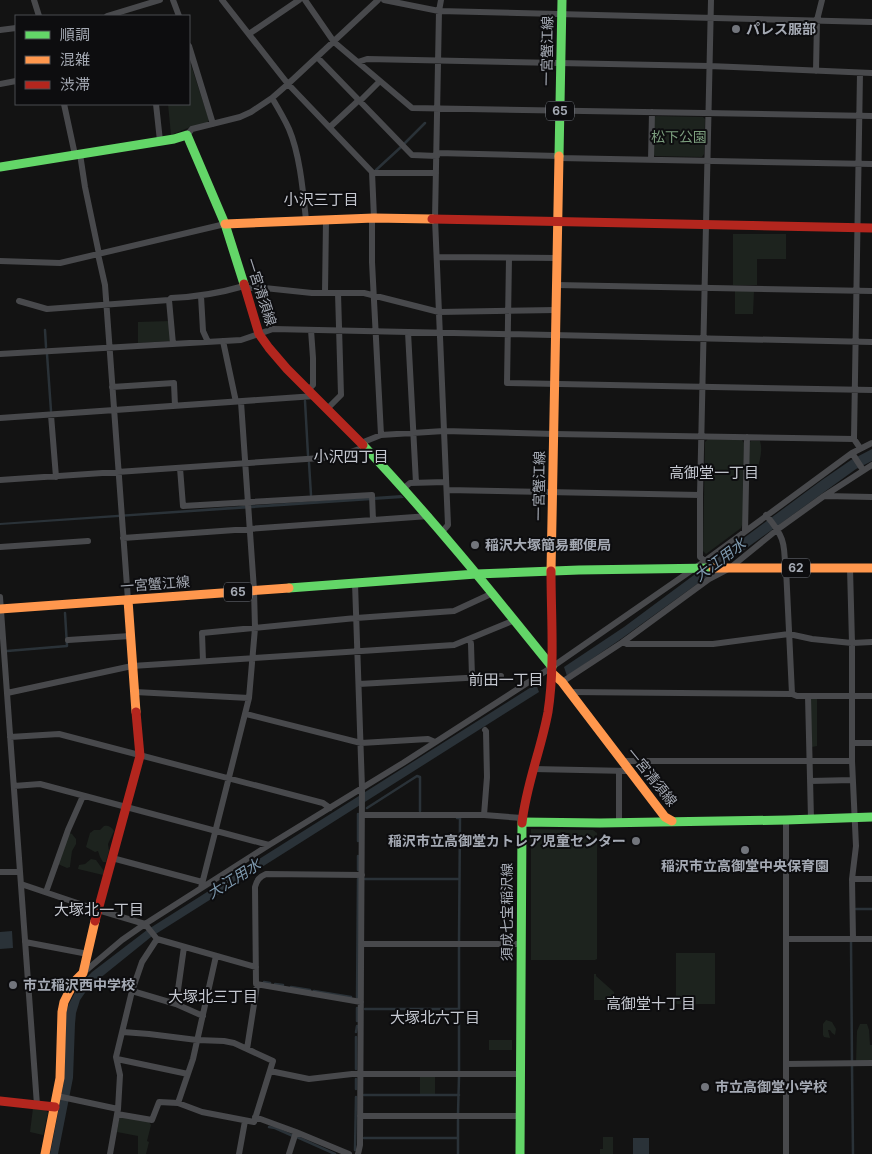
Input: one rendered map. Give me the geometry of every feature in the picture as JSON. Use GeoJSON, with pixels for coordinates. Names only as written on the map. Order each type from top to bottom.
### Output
{"type":"FeatureCollection","features":[{"type":"Feature","properties":{"kind":"main road","name":"一宮蟹江線"},"geometry":{"type":"LineString","coordinates":[[0,609],[476,574],[551,571],[562,0]]}},
{"type":"Feature","properties":{"kind":"main road"},"geometry":{"type":"LineString","coordinates":[[0,167],[187,135]]}},
{"type":"Feature","properties":{"kind":"main road","name":"一宮清須線"},"geometry":{"type":"LineString","coordinates":[[187,135],[225,224],[259,334],[270,349],[311,393],[363,445],[429,516],[515,620],[665,817],[672,821],[872,817]]}},
{"type":"Feature","properties":{"kind":"main road"},"geometry":{"type":"LineString","coordinates":[[225,224],[373,218],[435,218],[872,228]]}},
{"type":"Feature","properties":{"kind":"main road","name":"62"},"geometry":{"type":"LineString","coordinates":[[551,571],[699,566],[720,568],[872,568]]}},
{"type":"Feature","properties":{"kind":"main road"},"geometry":{"type":"LineString","coordinates":[[551,571],[552,670]]}},
{"type":"Feature","properties":{"kind":"main road"},"geometry":{"type":"LineString","coordinates":[[44,1154],[59,1096],[60,1024],[64,1002],[75,981],[83,972],[140,756],[128,600]]}},
{"type":"Feature","properties":{"kind":"main road","name":"須成七宝稲沢線"},"geometry":{"type":"LineString","coordinates":[[520,1154],[522,820],[527,790],[544,732],[552,670]]}},
{"type":"Feature","properties":{"kind":"main road"},"geometry":{"type":"LineString","coordinates":[[522,820],[619,823],[672,821]]}},
{"type":"Feature","properties":{"kind":"main road"},"geometry":{"type":"LineString","coordinates":[[0,1101],[55,1107]]}},
{"type":"Feature","properties":{"kind":"street"},"geometry":{"type":"LineString","coordinates":[[34,0],[39,15]]}},
{"type":"Feature","properties":{"kind":"street"},"geometry":{"type":"LineString","coordinates":[[124,14],[160,0]]}},
{"type":"Feature","properties":{"kind":"street"},"geometry":{"type":"LineString","coordinates":[[173,0],[179,15]]}},
{"type":"Feature","properties":{"kind":"street"},"geometry":{"type":"LineString","coordinates":[[222,0],[288,84],[372,172],[372,262],[381,435]]}},
{"type":"Feature","properties":{"kind":"street"},"geometry":{"type":"LineString","coordinates":[[249,34],[300,0]]}},
{"type":"Feature","properties":{"kind":"street"},"geometry":{"type":"LineString","coordinates":[[305,0],[334,42],[412,108],[872,116]]}},
{"type":"Feature","properties":{"kind":"street"},"geometry":{"type":"LineString","coordinates":[[187,135],[192,129],[246,114],[272,98],[378,0]]}},
{"type":"Feature","properties":{"kind":"street"},"geometry":{"type":"LineString","coordinates":[[384,0],[439,12],[872,22]]}},
{"type":"Feature","properties":{"kind":"street"},"geometry":{"type":"LineString","coordinates":[[441,0],[439,12],[435,218],[448,525],[442,532]]}},
{"type":"Feature","properties":{"kind":"street"},"geometry":{"type":"LineString","coordinates":[[699,566],[710,0]]}},
{"type":"Feature","properties":{"kind":"street"},"geometry":{"type":"LineString","coordinates":[[816,71],[817,20],[822,0]]}},
{"type":"Feature","properties":{"kind":"street"},"geometry":{"type":"LineString","coordinates":[[0,30],[15,28]]}},
{"type":"Feature","properties":{"kind":"street"},"geometry":{"type":"LineString","coordinates":[[190,49],[213,124]]}},
{"type":"Feature","properties":{"kind":"street"},"geometry":{"type":"LineString","coordinates":[[317,57],[412,154],[872,164]]}},
{"type":"Feature","properties":{"kind":"street"},"geometry":{"type":"LineString","coordinates":[[358,62],[367,59],[709,66],[872,73]]}},
{"type":"Feature","properties":{"kind":"street"},"geometry":{"type":"LineString","coordinates":[[860,73],[854,439],[860,448]]}},
{"type":"Feature","properties":{"kind":"street"},"geometry":{"type":"LineString","coordinates":[[0,84],[15,81]]}},
{"type":"Feature","properties":{"kind":"street"},"geometry":{"type":"LineString","coordinates":[[330,127],[380,81]]}},
{"type":"Feature","properties":{"kind":"street"},"geometry":{"type":"LineString","coordinates":[[272,98],[289,128],[294,142],[306,220]]}},
{"type":"Feature","properties":{"kind":"street"},"geometry":{"type":"LineString","coordinates":[[64,105],[78,154],[105,285],[128,600]]}},
{"type":"Feature","properties":{"kind":"street"},"geometry":{"type":"LineString","coordinates":[[156,105],[160,141]]}},
{"type":"Feature","properties":{"kind":"street"},"geometry":{"type":"LineString","coordinates":[[651,160],[652,112]]}},
{"type":"Feature","properties":{"kind":"street"},"geometry":{"type":"LineString","coordinates":[[372,172],[436,173]]}},
{"type":"Feature","properties":{"kind":"street"},"geometry":{"type":"LineString","coordinates":[[325,293],[326,220]]}},
{"type":"Feature","properties":{"kind":"street"},"geometry":{"type":"LineString","coordinates":[[0,261],[60,263],[225,224]]}},
{"type":"Feature","properties":{"kind":"street"},"geometry":{"type":"LineString","coordinates":[[437,256],[557,258]]}},
{"type":"Feature","properties":{"kind":"street"},"geometry":{"type":"LineString","coordinates":[[509,258],[507,383],[872,390]]}},
{"type":"Feature","properties":{"kind":"street"},"geometry":{"type":"LineString","coordinates":[[556,285],[872,291]]}},
{"type":"Feature","properties":{"kind":"street"},"geometry":{"type":"LineString","coordinates":[[19,301],[48,309],[169,300],[171,298],[202,296],[255,287],[325,293],[364,293],[439,312],[556,310]]}},
{"type":"Feature","properties":{"kind":"street"},"geometry":{"type":"LineString","coordinates":[[327,409],[342,395],[338,293]]}},
{"type":"Feature","properties":{"kind":"street"},"geometry":{"type":"LineString","coordinates":[[202,296],[203,332],[208,342]]}},
{"type":"Feature","properties":{"kind":"street"},"geometry":{"type":"LineString","coordinates":[[169,300],[173,344]]}},
{"type":"Feature","properties":{"kind":"street"},"geometry":{"type":"LineString","coordinates":[[0,354],[241,340],[273,329],[872,342]]}},
{"type":"Feature","properties":{"kind":"street"},"geometry":{"type":"LineString","coordinates":[[0,418],[239,402],[311,393],[313,385],[313,358],[311,330]]}},
{"type":"Feature","properties":{"kind":"street"},"geometry":{"type":"LineString","coordinates":[[408,332],[416,483]]}},
{"type":"Feature","properties":{"kind":"street"},"geometry":{"type":"LineString","coordinates":[[202,885],[246,714],[255,628],[250,529],[239,402],[223,341]]}},
{"type":"Feature","properties":{"kind":"street"},"geometry":{"type":"LineString","coordinates":[[112,387],[174,383],[175,406]]}},
{"type":"Feature","properties":{"kind":"street"},"geometry":{"type":"LineString","coordinates":[[52,415],[56,477]]}},
{"type":"Feature","properties":{"kind":"street"},"geometry":{"type":"LineString","coordinates":[[0,480],[336,457],[381,435],[444,430],[554,434],[854,439]]}},
{"type":"Feature","properties":{"kind":"street"},"geometry":{"type":"LineString","coordinates":[[745,531],[747,437]]}},
{"type":"Feature","properties":{"kind":"street"},"geometry":{"type":"LineString","coordinates":[[83,972],[122,940],[146,926],[202,885],[362,790],[435,742],[552,670],[767,517],[860,448],[872,442]]}},
{"type":"Feature","properties":{"kind":"street"},"geometry":{"type":"LineString","coordinates":[[853,454],[862,469]]}},
{"type":"Feature","properties":{"kind":"street"},"geometry":{"type":"LineString","coordinates":[[562,682],[624,642],[709,579],[730,568],[777,528],[862,469],[872,465]]}},
{"type":"Feature","properties":{"kind":"street"},"geometry":{"type":"LineString","coordinates":[[180,468],[183,506],[248,505],[372,495],[373,520]]}},
{"type":"Feature","properties":{"kind":"street"},"geometry":{"type":"LineString","coordinates":[[404,488],[410,483],[446,482]]}},
{"type":"Feature","properties":{"kind":"street"},"geometry":{"type":"LineString","coordinates":[[447,490],[700,495]]}},
{"type":"Feature","properties":{"kind":"street"},"geometry":{"type":"LineString","coordinates":[[824,496],[872,497]]}},
{"type":"Feature","properties":{"kind":"street"},"geometry":{"type":"LineString","coordinates":[[123,538],[429,516]]}},
{"type":"Feature","properties":{"kind":"street"},"geometry":{"type":"LineString","coordinates":[[767,517],[777,528],[785,548],[792,694]]}},
{"type":"Feature","properties":{"kind":"street"},"geometry":{"type":"LineString","coordinates":[[0,547],[88,541]]}},
{"type":"Feature","properties":{"kind":"street"},"geometry":{"type":"LineString","coordinates":[[850,568],[852,761],[856,846],[852,879],[853,939]]}},
{"type":"Feature","properties":{"kind":"street"},"geometry":{"type":"LineString","coordinates":[[355,583],[362,790],[361,1074],[360,1145],[358,1154]]}},
{"type":"Feature","properties":{"kind":"street"},"geometry":{"type":"LineString","coordinates":[[204,661],[202,633],[356,618],[454,611],[493,593]]}},
{"type":"Feature","properties":{"kind":"street"},"geometry":{"type":"LineString","coordinates":[[0,597],[37,1105]]}},
{"type":"Feature","properties":{"kind":"street"},"geometry":{"type":"LineString","coordinates":[[7,693],[132,666],[454,646],[515,620]]}},
{"type":"Feature","properties":{"kind":"street"},"geometry":{"type":"LineString","coordinates":[[624,642],[627,644],[713,644],[789,634],[812,639],[872,642]]}},
{"type":"Feature","properties":{"kind":"street"},"geometry":{"type":"LineString","coordinates":[[68,640],[130,636]]}},
{"type":"Feature","properties":{"kind":"street"},"geometry":{"type":"LineString","coordinates":[[470,639],[472,677]]}},
{"type":"Feature","properties":{"kind":"street"},"geometry":{"type":"LineString","coordinates":[[359,684],[501,676]]}},
{"type":"Feature","properties":{"kind":"street"},"geometry":{"type":"LineString","coordinates":[[134,692],[249,698]]}},
{"type":"Feature","properties":{"kind":"street"},"geometry":{"type":"LineString","coordinates":[[569,692],[872,696]]}},
{"type":"Feature","properties":{"kind":"street"},"geometry":{"type":"LineString","coordinates":[[808,696],[810,819]]}},
{"type":"Feature","properties":{"kind":"street"},"geometry":{"type":"LineString","coordinates":[[246,714],[361,743],[428,739],[435,742]]}},
{"type":"Feature","properties":{"kind":"street"},"geometry":{"type":"LineString","coordinates":[[484,815],[487,777],[485,730]]}},
{"type":"Feature","properties":{"kind":"street"},"geometry":{"type":"LineString","coordinates":[[10,737],[59,734],[323,803],[330,808]]}},
{"type":"Feature","properties":{"kind":"street"},"geometry":{"type":"LineString","coordinates":[[852,743],[872,744]]}},
{"type":"Feature","properties":{"kind":"street"},"geometry":{"type":"LineString","coordinates":[[622,761],[852,761]]}},
{"type":"Feature","properties":{"kind":"street"},"geometry":{"type":"LineString","coordinates":[[533,769],[629,771]]}},
{"type":"Feature","properties":{"kind":"street"},"geometry":{"type":"LineString","coordinates":[[619,771],[619,823]]}},
{"type":"Feature","properties":{"kind":"street"},"geometry":{"type":"LineString","coordinates":[[810,781],[853,780]]}},
{"type":"Feature","properties":{"kind":"street"},"geometry":{"type":"LineString","coordinates":[[14,786],[40,784],[269,845]]}},
{"type":"Feature","properties":{"kind":"street"},"geometry":{"type":"LineString","coordinates":[[46,892],[68,830],[83,796]]}},
{"type":"Feature","properties":{"kind":"street"},"geometry":{"type":"LineString","coordinates":[[362,815],[484,815],[522,820]]}},
{"type":"Feature","properties":{"kind":"street"},"geometry":{"type":"LineString","coordinates":[[786,820],[786,1154]]}},
{"type":"Feature","properties":{"kind":"street"},"geometry":{"type":"LineString","coordinates":[[112,858],[202,885]]}},
{"type":"Feature","properties":{"kind":"street"},"geometry":{"type":"LineString","coordinates":[[0,872],[20,872]]}},
{"type":"Feature","properties":{"kind":"street"},"geometry":{"type":"LineString","coordinates":[[247,1049],[257,985],[255,887],[257,881],[266,874],[362,875]]}},
{"type":"Feature","properties":{"kind":"street"},"geometry":{"type":"LineString","coordinates":[[852,879],[872,879]]}},
{"type":"Feature","properties":{"kind":"street"},"geometry":{"type":"LineString","coordinates":[[21,884],[146,926],[156,938],[256,968]]}},
{"type":"Feature","properties":{"kind":"street"},"geometry":{"type":"LineString","coordinates":[[110,1154],[117,1112],[120,1075],[117,1059],[122,1032],[132,991],[142,962],[156,938]]}},
{"type":"Feature","properties":{"kind":"street"},"geometry":{"type":"LineString","coordinates":[[786,939],[872,939]]}},
{"type":"Feature","properties":{"kind":"street"},"geometry":{"type":"LineString","coordinates":[[25,942],[88,954]]}},
{"type":"Feature","properties":{"kind":"street"},"geometry":{"type":"LineString","coordinates":[[362,944],[521,944]]}},
{"type":"Feature","properties":{"kind":"street"},"geometry":{"type":"LineString","coordinates":[[176,1004],[184,947]]}},
{"type":"Feature","properties":{"kind":"street"},"geometry":{"type":"LineString","coordinates":[[178,1104],[193,1059],[216,956]]}},
{"type":"Feature","properties":{"kind":"street"},"geometry":{"type":"LineString","coordinates":[[257,985],[361,1002]]}},
{"type":"Feature","properties":{"kind":"street"},"geometry":{"type":"LineString","coordinates":[[132,991],[176,1004],[203,1016]]}},
{"type":"Feature","properties":{"kind":"street"},"geometry":{"type":"LineString","coordinates":[[59,1096],[152,1120],[159,1102],[178,1104],[202,1112],[254,1122],[273,1061],[234,1043],[224,1041],[122,1032]]}},
{"type":"Feature","properties":{"kind":"street"},"geometry":{"type":"LineString","coordinates":[[117,1059],[188,1074]]}},
{"type":"Feature","properties":{"kind":"street"},"geometry":{"type":"LineString","coordinates":[[786,1064],[872,1063]]}},
{"type":"Feature","properties":{"kind":"street"},"geometry":{"type":"LineString","coordinates":[[270,1071],[308,1079],[361,1074],[520,1074]]}},
{"type":"Feature","properties":{"kind":"street"},"geometry":{"type":"LineString","coordinates":[[360,1116],[520,1116]]}},
{"type":"Feature","properties":{"kind":"street"},"geometry":{"type":"LineString","coordinates":[[255,1117],[349,1154]]}},
{"type":"Feature","properties":{"kind":"street"},"geometry":{"type":"LineString","coordinates":[[239,1154],[245,1121]]}},
{"type":"Feature","properties":{"kind":"street"},"geometry":{"type":"LineString","coordinates":[[289,1154],[296,1132]]}},
{"type":"Feature","properties":{"kind":"green space"},"geometry":{"type":"Polygon","coordinates":[[[191,65],[209,120],[207,123],[171,135],[168,105],[190,105],[191,65]]]}},
{"type":"Feature","properties":{"kind":"green space","name":"松下公園"},"geometry":{"type":"Polygon","coordinates":[[[656,116],[703,117],[705,119],[704,154],[702,157],[655,156],[653,154],[653,118],[656,116]]]}},
{"type":"Feature","properties":{"kind":"green space"},"geometry":{"type":"Polygon","coordinates":[[[733,234],[786,234],[786,259],[757,259],[757,285],[733,285],[733,234]]]}},
{"type":"Feature","properties":{"kind":"green space"},"geometry":{"type":"Polygon","coordinates":[[[735,291],[754,291],[753,314],[735,314],[735,291]]]}},
{"type":"Feature","properties":{"kind":"green space"},"geometry":{"type":"Polygon","coordinates":[[[170,321],[171,341],[138,343],[138,322],[170,321]]]}},
{"type":"Feature","properties":{"kind":"green space"},"geometry":{"type":"Polygon","coordinates":[[[708,439],[742,440],[744,443],[743,522],[741,528],[706,554],[703,551],[705,442],[708,439]]]}},
{"type":"Feature","properties":{"kind":"green space"},"geometry":{"type":"Polygon","coordinates":[[[751,441],[760,441],[761,444],[760,459],[755,471],[749,470],[749,443],[751,441]]]}},
{"type":"Feature","properties":{"kind":"green space"},"geometry":{"type":"Polygon","coordinates":[[[810,699],[817,699],[817,746],[812,747],[810,699]]]}},
{"type":"Feature","properties":{"kind":"green space"},"geometry":{"type":"Polygon","coordinates":[[[104,826],[112,828],[114,831],[108,844],[109,851],[106,862],[103,862],[98,851],[95,852],[86,847],[90,833],[94,830],[100,830],[104,826]]]}},
{"type":"Feature","properties":{"kind":"green space"},"geometry":{"type":"Polygon","coordinates":[[[531,829],[593,830],[597,833],[597,959],[595,960],[531,960],[531,829]]]}},
{"type":"Feature","properties":{"kind":"green space"},"geometry":{"type":"Polygon","coordinates":[[[70,833],[76,839],[76,844],[72,851],[70,867],[67,868],[58,864],[70,833]]]}},
{"type":"Feature","properties":{"kind":"green space"},"geometry":{"type":"Polygon","coordinates":[[[91,859],[96,860],[104,871],[103,875],[78,869],[79,865],[85,864],[91,859]]]}},
{"type":"Feature","properties":{"kind":"green space"},"geometry":{"type":"Polygon","coordinates":[[[676,953],[715,953],[715,1004],[676,1004],[676,953]]]}},
{"type":"Feature","properties":{"kind":"green space"},"geometry":{"type":"Polygon","coordinates":[[[594,974],[614,992],[614,1000],[594,1000],[594,974]]]}},
{"type":"Feature","properties":{"kind":"green space"},"geometry":{"type":"Polygon","coordinates":[[[826,1020],[832,1022],[836,1029],[835,1035],[828,1030],[830,1038],[823,1035],[823,1024],[826,1020]]]}},
{"type":"Feature","properties":{"kind":"green space"},"geometry":{"type":"Polygon","coordinates":[[[860,1024],[867,1024],[869,1030],[870,1045],[872,1045],[872,1062],[856,1062],[857,1031],[860,1024]]]}},
{"type":"Feature","properties":{"kind":"green space"},"geometry":{"type":"Polygon","coordinates":[[[489,1040],[512,1040],[512,1050],[489,1050],[489,1040]]]}},
{"type":"Feature","properties":{"kind":"green space"},"geometry":{"type":"Polygon","coordinates":[[[420,1076],[435,1076],[435,1094],[420,1094],[420,1076]]]}},
{"type":"Feature","properties":{"kind":"green space"},"geometry":{"type":"Polygon","coordinates":[[[33,1108],[45,1109],[48,1113],[43,1135],[30,1132],[33,1108]]]}},
{"type":"Feature","properties":{"kind":"green space"},"geometry":{"type":"Polygon","coordinates":[[[121,1117],[149,1122],[151,1125],[146,1154],[138,1154],[138,1136],[117,1132],[121,1117]]]}},
{"type":"Feature","properties":{"kind":"green space"},"geometry":{"type":"Polygon","coordinates":[[[603,1137],[613,1137],[613,1154],[600,1154],[600,1149],[603,1149],[603,1137]]]}},
{"type":"Feature","properties":{"kind":"water","name":"大江用水"},"geometry":{"type":"Polygon","coordinates":[[[872,449],[872,461],[856,469],[567,676],[564,667],[624,627],[822,480],[851,460],[872,449]]]}},
{"type":"Feature","properties":{"kind":"water"},"geometry":{"type":"Polygon","coordinates":[[[401,495],[404,498],[0,525],[0,523],[401,495]]]}},
{"type":"Feature","properties":{"kind":"water","name":"大江用水"},"geometry":{"type":"Polygon","coordinates":[[[536,684],[539,692],[151,937],[89,987],[80,1000],[76,1013],[73,1078],[58,1154],[50,1154],[64,1081],[66,1012],[79,985],[92,972],[147,930],[536,684]]]}},
{"type":"Feature","properties":{"kind":"water"},"geometry":{"type":"Polygon","coordinates":[[[12,931],[13,948],[0,949],[0,932],[12,931]]]}},
{"type":"Feature","properties":{"kind":"water"},"geometry":{"type":"Polygon","coordinates":[[[633,1138],[649,1138],[649,1154],[633,1154],[633,1138]]]}},
{"type":"Feature","properties":{"kind":"waterway"},"geometry":{"type":"LineString","coordinates":[[404,144],[425,123]]}},
{"type":"Feature","properties":{"kind":"waterway"},"geometry":{"type":"LineString","coordinates":[[376,170],[401,147]]}},
{"type":"Feature","properties":{"kind":"waterway"},"geometry":{"type":"LineString","coordinates":[[45,330],[46,347]]}},
{"type":"Feature","properties":{"kind":"waterway"},"geometry":{"type":"LineString","coordinates":[[47,354],[51,411]]}},
{"type":"Feature","properties":{"kind":"waterway"},"geometry":{"type":"LineString","coordinates":[[305,401],[308,455]]}},
{"type":"Feature","properties":{"kind":"waterway"},"geometry":{"type":"LineString","coordinates":[[309,463],[311,495]]}},
{"type":"Feature","properties":{"kind":"waterway"},"geometry":{"type":"LineString","coordinates":[[7,651],[67,646],[65,613]]}},
{"type":"Feature","properties":{"kind":"waterway"},"geometry":{"type":"LineString","coordinates":[[367,808],[417,776],[420,777],[420,811]]}},
{"type":"Feature","properties":{"kind":"waterway"},"geometry":{"type":"LineString","coordinates":[[358,814],[358,841]]}},
{"type":"Feature","properties":{"kind":"waterway"},"geometry":{"type":"LineString","coordinates":[[457,818],[460,818],[459,941]]}},
{"type":"Feature","properties":{"kind":"waterway"},"geometry":{"type":"LineString","coordinates":[[358,856],[358,870]]}},
{"type":"Feature","properties":{"kind":"waterway"},"geometry":{"type":"LineString","coordinates":[[357,999],[358,879]]}},
{"type":"Feature","properties":{"kind":"waterway"},"geometry":{"type":"LineString","coordinates":[[365,879],[459,879]]}},
{"type":"Feature","properties":{"kind":"waterway"},"geometry":{"type":"LineString","coordinates":[[856,909],[872,909]]}},
{"type":"Feature","properties":{"kind":"waterway"},"geometry":{"type":"LineString","coordinates":[[851,941],[852,1062]]}},
{"type":"Feature","properties":{"kind":"waterway"},"geometry":{"type":"LineString","coordinates":[[459,947],[459,1071]]}},
{"type":"Feature","properties":{"kind":"waterway"},"geometry":{"type":"LineString","coordinates":[[264,982],[270,983]]}},
{"type":"Feature","properties":{"kind":"waterway"},"geometry":{"type":"LineString","coordinates":[[275,984],[283,985]]}},
{"type":"Feature","properties":{"kind":"waterway"},"geometry":{"type":"LineString","coordinates":[[291,987],[310,990]]}},
{"type":"Feature","properties":{"kind":"waterway"},"geometry":{"type":"LineString","coordinates":[[314,991],[351,997]]}},
{"type":"Feature","properties":{"kind":"waterway"},"geometry":{"type":"LineString","coordinates":[[357,1008],[357,1021]]}},
{"type":"Feature","properties":{"kind":"waterway"},"geometry":{"type":"LineString","coordinates":[[365,1009],[459,1009]]}},
{"type":"Feature","properties":{"kind":"waterway"},"geometry":{"type":"LineString","coordinates":[[356,1032],[357,1026]]}},
{"type":"Feature","properties":{"kind":"waterway"},"geometry":{"type":"LineString","coordinates":[[356,1037],[356,1069]]}},
{"type":"Feature","properties":{"kind":"waterway"},"geometry":{"type":"LineString","coordinates":[[852,1066],[853,1154]]}},
{"type":"Feature","properties":{"kind":"waterway"},"geometry":{"type":"LineString","coordinates":[[458,1114],[459,1077]]}},
{"type":"Feature","properties":{"kind":"waterway"},"geometry":{"type":"LineString","coordinates":[[356,1079],[356,1089]]}},
{"type":"Feature","properties":{"kind":"waterway"},"geometry":{"type":"LineString","coordinates":[[364,1095],[459,1095]]}},
{"type":"Feature","properties":{"kind":"waterway"},"geometry":{"type":"LineString","coordinates":[[355,1150],[356,1097]]}},
{"type":"Feature","properties":{"kind":"waterway"},"geometry":{"type":"LineString","coordinates":[[458,1120],[458,1154]]}},
{"type":"Feature","properties":{"kind":"waterway"},"geometry":{"type":"LineString","coordinates":[[269,1127],[293,1136]]}},
{"type":"Feature","properties":{"kind":"waterway"},"geometry":{"type":"LineString","coordinates":[[297,1137],[335,1154]]}},
{"type":"Feature","properties":{"kind":"waterway"},"geometry":{"type":"LineString","coordinates":[[364,1138],[458,1138]]}},
{"type":"Feature","properties":{"kind":"traffic: fast"},"geometry":{"type":"LineString","coordinates":[[559,156],[562,0]]}},
{"type":"Feature","properties":{"kind":"traffic: fast"},"geometry":{"type":"LineString","coordinates":[[0,167],[174,139],[187,135],[225,224],[244,284]]}},
{"type":"Feature","properties":{"kind":"traffic: fast"},"geometry":{"type":"LineString","coordinates":[[363,445],[436,526],[552,667]]}},
{"type":"Feature","properties":{"kind":"traffic: fast"},"geometry":{"type":"LineString","coordinates":[[289,588],[476,574],[713,568]]}},
{"type":"Feature","properties":{"kind":"traffic: fast"},"geometry":{"type":"LineString","coordinates":[[522,822],[600,823],[872,817]]}},
{"type":"Feature","properties":{"kind":"traffic: fast"},"geometry":{"type":"LineString","coordinates":[[520,1154],[522,823]]}},
{"type":"Feature","properties":{"kind":"traffic: slow"},"geometry":{"type":"LineString","coordinates":[[551,571],[559,156]]}},
{"type":"Feature","properties":{"kind":"traffic: slow"},"geometry":{"type":"LineString","coordinates":[[225,224],[374,218],[432,219]]}},
{"type":"Feature","properties":{"kind":"traffic: slow"},"geometry":{"type":"LineString","coordinates":[[713,568],[872,568]]}},
{"type":"Feature","properties":{"kind":"traffic: slow"},"geometry":{"type":"LineString","coordinates":[[0,609],[289,588]]}},
{"type":"Feature","properties":{"kind":"traffic: slow"},"geometry":{"type":"LineString","coordinates":[[128,600],[136,712]]}},
{"type":"Feature","properties":{"kind":"traffic: slow"},"geometry":{"type":"LineString","coordinates":[[552,673],[562,682],[665,817],[672,821]]}},
{"type":"Feature","properties":{"kind":"traffic: slow"},"geometry":{"type":"LineString","coordinates":[[45,1154],[60,1078],[64,1002],[75,981],[83,973],[95,921]]}},
{"type":"Feature","properties":{"kind":"traffic: jam"},"geometry":{"type":"LineString","coordinates":[[432,219],[872,228]]}},
{"type":"Feature","properties":{"kind":"traffic: jam"},"geometry":{"type":"LineString","coordinates":[[244,284],[259,334],[269,348],[287,369],[363,445]]}},
{"type":"Feature","properties":{"kind":"traffic: jam"},"geometry":{"type":"LineString","coordinates":[[522,823],[527,795],[545,726],[550,695],[552,660],[551,571]]}},
{"type":"Feature","properties":{"kind":"traffic: jam"},"geometry":{"type":"LineString","coordinates":[[95,921],[140,756],[136,712]]}},
{"type":"Feature","properties":{"kind":"traffic: jam"},"geometry":{"type":"LineString","coordinates":[[0,1101],[55,1107]]}},
{"type":"Feature","properties":{"kind":"place","name":"パレス服部"},"geometry":{"type":"Point","coordinates":[736,29]}},
{"type":"Feature","properties":{"kind":"place","name":"稲沢大塚簡易郵便局"},"geometry":{"type":"Point","coordinates":[475,545]}},
{"type":"Feature","properties":{"kind":"place","name":"稲沢市立高御堂カトレア児童センター"},"geometry":{"type":"Point","coordinates":[636,841]}},
{"type":"Feature","properties":{"kind":"place","name":"稲沢市立高御堂中央保育園"},"geometry":{"type":"Point","coordinates":[745,850]}},
{"type":"Feature","properties":{"kind":"place","name":"市立稲沢西中学校"},"geometry":{"type":"Point","coordinates":[13,985]}},
{"type":"Feature","properties":{"kind":"place","name":"市立高御堂小学校"},"geometry":{"type":"Point","coordinates":[705,1087]}},
{"type":"Feature","properties":{"kind":"district","name":"小沢三丁目"},"geometry":{"type":"Point","coordinates":[321,200]}},
{"type":"Feature","properties":{"kind":"district","name":"小沢四丁目"},"geometry":{"type":"Point","coordinates":[351,457]}},
{"type":"Feature","properties":{"kind":"district","name":"高御堂一丁目"},"geometry":{"type":"Point","coordinates":[714,473]}},
{"type":"Feature","properties":{"kind":"district","name":"前田一丁目"},"geometry":{"type":"Point","coordinates":[506,680]}},
{"type":"Feature","properties":{"kind":"district","name":"大塚北一丁目"},"geometry":{"type":"Point","coordinates":[99,910]}},
{"type":"Feature","properties":{"kind":"district","name":"大塚北三丁目"},"geometry":{"type":"Point","coordinates":[213,997]}},
{"type":"Feature","properties":{"kind":"district","name":"高御堂十丁目"},"geometry":{"type":"Point","coordinates":[651,1004]}},
{"type":"Feature","properties":{"kind":"district","name":"大塚北六丁目"},"geometry":{"type":"Point","coordinates":[435,1018]}}]}
